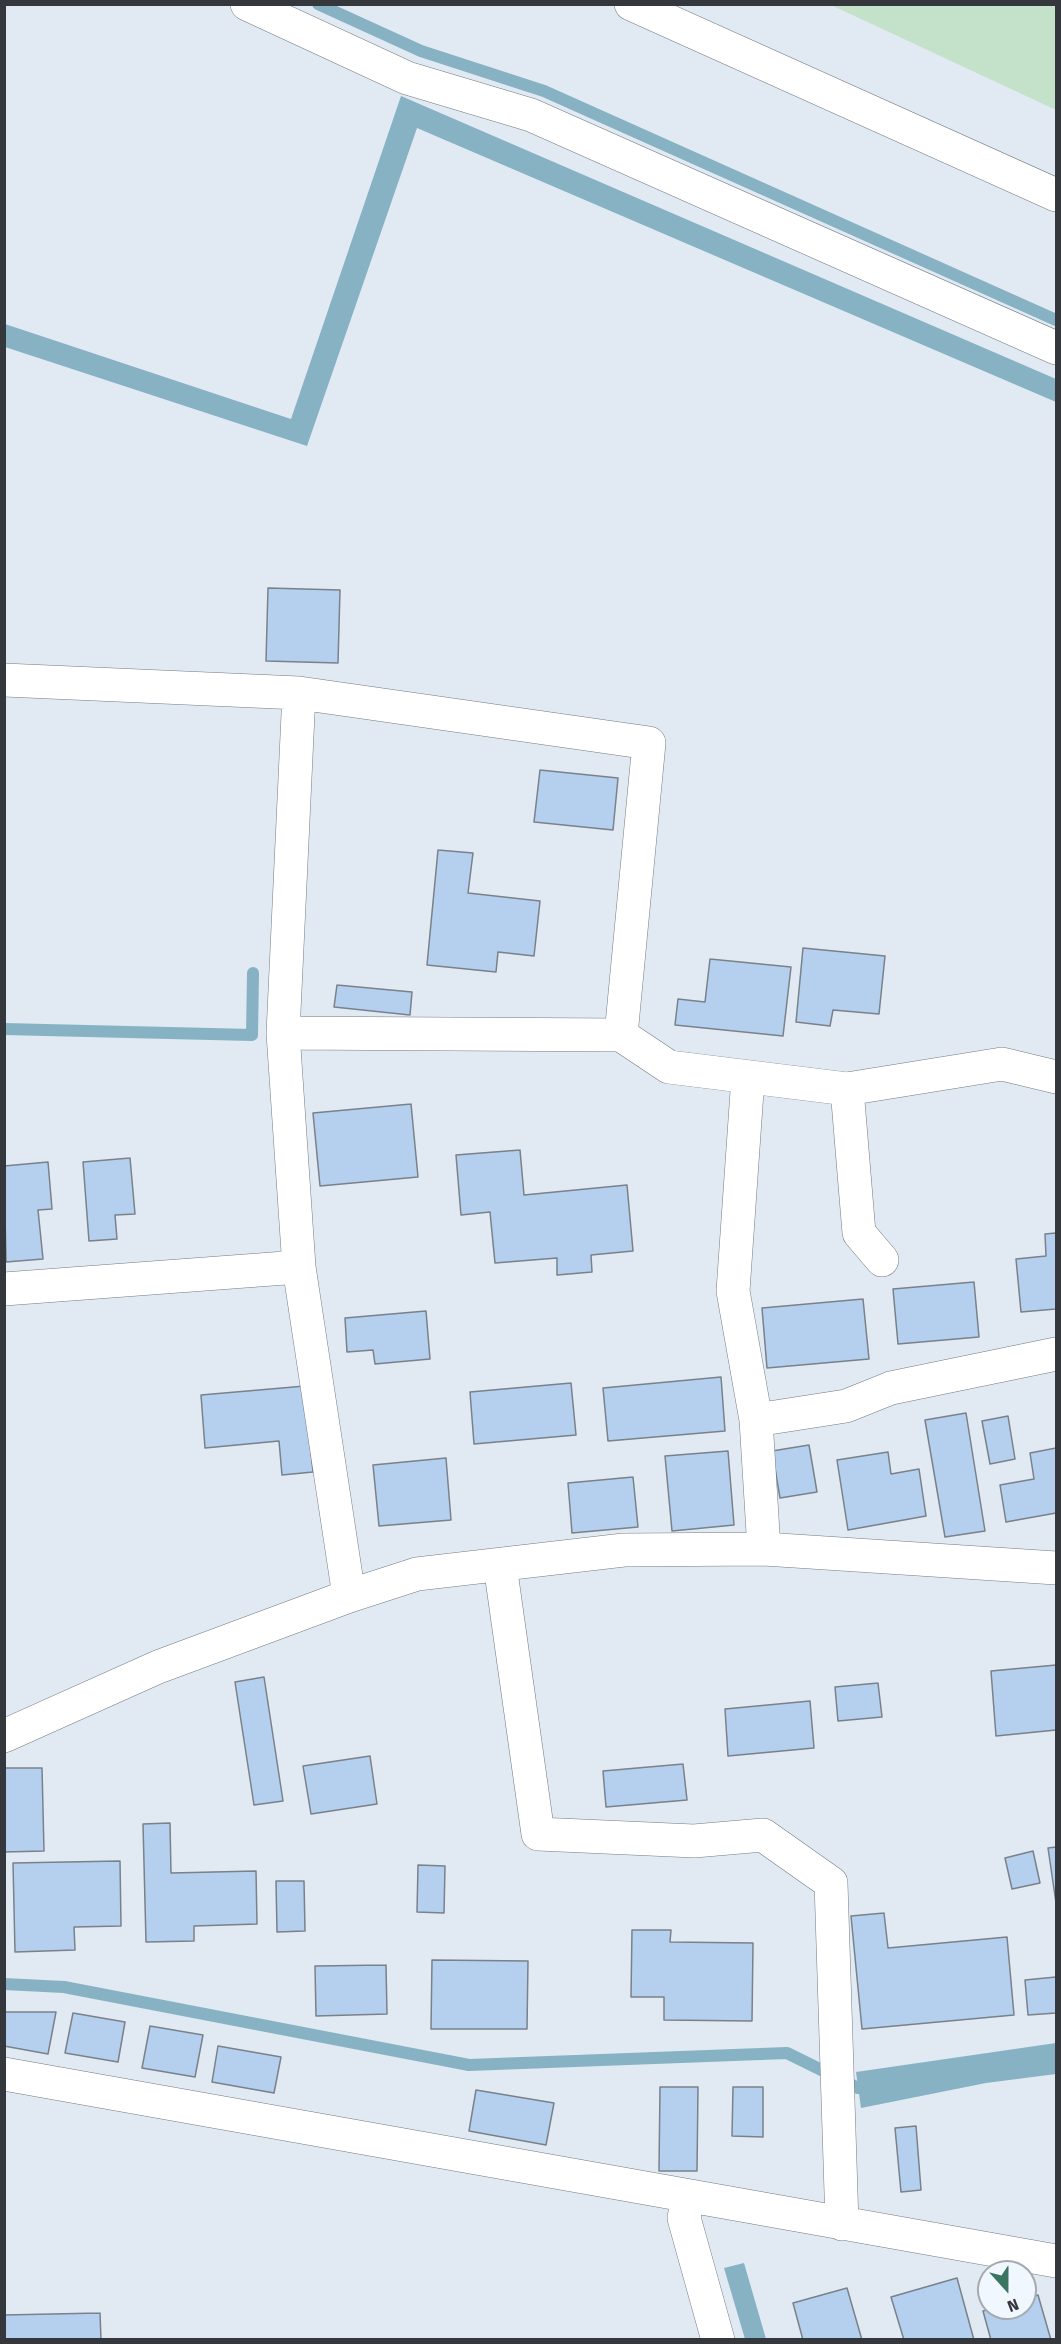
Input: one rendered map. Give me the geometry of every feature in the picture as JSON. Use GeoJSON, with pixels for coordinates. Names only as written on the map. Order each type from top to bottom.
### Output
{"type":"FeatureCollection","features":[{"type":"Feature","properties":{"kind":"street"},"geometry":{"type":"LineString","coordinates":[[247,4],[408,78],[531,115],[1056,348]]}},
{"type":"Feature","properties":{"kind":"street"},"geometry":{"type":"LineString","coordinates":[[631,4],[1056,195]]}},
{"type":"Feature","properties":{"kind":"street"},"geometry":{"type":"LineString","coordinates":[[4,680],[299,693],[649,743],[621,1035]]}},
{"type":"Feature","properties":{"kind":"street"},"geometry":{"type":"LineString","coordinates":[[299,693],[283,1033],[299,1267],[349,1596]]}},
{"type":"Feature","properties":{"kind":"street"},"geometry":{"type":"LineString","coordinates":[[283,1033],[621,1035],[669,1067],[847,1089],[1002,1064],[1056,1077]]}},
{"type":"Feature","properties":{"kind":"street"},"geometry":{"type":"LineString","coordinates":[[748,1077],[733,1290],[756,1420],[764,1549]]}},
{"type":"Feature","properties":{"kind":"street"},"geometry":{"type":"LineString","coordinates":[[847,1089],[859,1233],[882,1260]]}},
{"type":"Feature","properties":{"kind":"street"},"geometry":{"type":"LineString","coordinates":[[4,1289],[299,1267]]}},
{"type":"Feature","properties":{"kind":"street"},"geometry":{"type":"LineString","coordinates":[[756,1420],[846,1406],[891,1388],[1056,1354]]}},
{"type":"Feature","properties":{"kind":"street"},"geometry":{"type":"LineString","coordinates":[[4,1736],[158,1667],[349,1596],[417,1574],[624,1550],[764,1549],[1056,1568]]}},
{"type":"Feature","properties":{"kind":"street"},"geometry":{"type":"LineString","coordinates":[[500,1565],[538,1834],[694,1841],[763,1835],[831,1883],[842,2224]]}},
{"type":"Feature","properties":{"kind":"street"},"geometry":{"type":"LineString","coordinates":[[4,2074],[1056,2261]]}},
{"type":"Feature","properties":{"kind":"street"},"geometry":{"type":"LineString","coordinates":[[688,2196],[684,2218],[718,2340]]}},
{"type":"Feature","properties":{"kind":"green space"},"geometry":{"type":"Polygon","coordinates":[[[831,5],[1056,5],[1056,110],[831,5]]]}},
{"type":"Feature","properties":{"kind":"water"},"geometry":{"type":"Polygon","coordinates":[[[401,96],[1056,379],[1056,402],[417,128],[307,446],[5,347],[5,324],[291,419],[401,96]]]}},
{"type":"Feature","properties":{"kind":"water"},"geometry":{"type":"Polygon","coordinates":[[[1056,2043],[1056,2074],[986,2083],[861,2108],[856,2072],[1056,2043]]]}},
{"type":"Feature","properties":{"kind":"water"},"geometry":{"type":"Polygon","coordinates":[[[744,2263],[766,2339],[745,2339],[724,2268],[744,2263]]]}},
{"type":"Feature","properties":{"kind":"building"},"geometry":{"type":"Polygon","coordinates":[[[268,588],[340,590],[338,663],[266,661],[268,588]]]}},
{"type":"Feature","properties":{"kind":"building"},"geometry":{"type":"Polygon","coordinates":[[[540,770],[618,778],[613,830],[534,822],[540,770]]]}},
{"type":"Feature","properties":{"kind":"building"},"geometry":{"type":"Polygon","coordinates":[[[438,850],[473,853],[468,893],[540,901],[534,956],[498,952],[496,972],[427,965],[438,850]]]}},
{"type":"Feature","properties":{"kind":"building"},"geometry":{"type":"Polygon","coordinates":[[[803,948],[885,956],[879,1014],[833,1010],[830,1026],[796,1022],[803,948]]]}},
{"type":"Feature","properties":{"kind":"building"},"geometry":{"type":"Polygon","coordinates":[[[710,959],[791,967],[783,1036],[675,1025],[678,999],[705,1002],[710,959]]]}},
{"type":"Feature","properties":{"kind":"building"},"geometry":{"type":"Polygon","coordinates":[[[337,985],[412,992],[410,1015],[334,1007],[337,985]]]}},
{"type":"Feature","properties":{"kind":"building"},"geometry":{"type":"Polygon","coordinates":[[[411,1104],[418,1177],[320,1186],[313,1113],[411,1104]]]}},
{"type":"Feature","properties":{"kind":"building"},"geometry":{"type":"Polygon","coordinates":[[[520,1150],[524,1195],[627,1185],[633,1251],[591,1255],[592,1272],[557,1275],[557,1258],[495,1263],[490,1212],[461,1215],[456,1155],[520,1150]]]}},
{"type":"Feature","properties":{"kind":"building"},"geometry":{"type":"Polygon","coordinates":[[[130,1158],[135,1214],[115,1215],[117,1239],[89,1241],[83,1162],[130,1158]]]}},
{"type":"Feature","properties":{"kind":"building"},"geometry":{"type":"Polygon","coordinates":[[[48,1162],[52,1209],[38,1210],[43,1259],[6,1262],[4,1166],[48,1162]]]}},
{"type":"Feature","properties":{"kind":"building"},"geometry":{"type":"Polygon","coordinates":[[[1056,1233],[1056,1309],[1021,1312],[1016,1259],[1046,1256],[1045,1234],[1056,1233]]]}},
{"type":"Feature","properties":{"kind":"building"},"geometry":{"type":"Polygon","coordinates":[[[974,1282],[979,1337],[898,1344],[893,1289],[974,1282]]]}},
{"type":"Feature","properties":{"kind":"building"},"geometry":{"type":"Polygon","coordinates":[[[863,1299],[869,1359],[767,1368],[762,1308],[863,1299]]]}},
{"type":"Feature","properties":{"kind":"building"},"geometry":{"type":"Polygon","coordinates":[[[426,1311],[430,1359],[375,1364],[373,1350],[347,1352],[345,1318],[426,1311]]]}},
{"type":"Feature","properties":{"kind":"building"},"geometry":{"type":"Polygon","coordinates":[[[721,1377],[725,1431],[608,1441],[603,1388],[721,1377]]]}},
{"type":"Feature","properties":{"kind":"building"},"geometry":{"type":"Polygon","coordinates":[[[571,1383],[576,1435],[474,1444],[470,1392],[571,1383]]]}},
{"type":"Feature","properties":{"kind":"building"},"geometry":{"type":"Polygon","coordinates":[[[305,1386],[313,1472],[282,1475],[279,1441],[205,1448],[201,1395],[305,1386]]]}},
{"type":"Feature","properties":{"kind":"building"},"geometry":{"type":"Polygon","coordinates":[[[966,1413],[985,1531],[945,1537],[925,1420],[966,1413]]]}},
{"type":"Feature","properties":{"kind":"building"},"geometry":{"type":"Polygon","coordinates":[[[1008,1416],[1015,1459],[990,1464],[982,1421],[1008,1416]]]}},
{"type":"Feature","properties":{"kind":"building"},"geometry":{"type":"Polygon","coordinates":[[[809,1445],[817,1492],[780,1498],[772,1451],[809,1445]]]}},
{"type":"Feature","properties":{"kind":"building"},"geometry":{"type":"Polygon","coordinates":[[[1056,1448],[1056,1513],[1006,1522],[1000,1485],[1034,1479],[1030,1453],[1056,1448]]]}},
{"type":"Feature","properties":{"kind":"building"},"geometry":{"type":"Polygon","coordinates":[[[728,1451],[734,1525],[672,1531],[665,1456],[728,1451]]]}},
{"type":"Feature","properties":{"kind":"building"},"geometry":{"type":"Polygon","coordinates":[[[888,1452],[891,1474],[919,1469],[926,1516],[848,1530],[837,1460],[888,1452]]]}},
{"type":"Feature","properties":{"kind":"building"},"geometry":{"type":"Polygon","coordinates":[[[446,1458],[451,1520],[379,1526],[373,1465],[446,1458]]]}},
{"type":"Feature","properties":{"kind":"building"},"geometry":{"type":"Polygon","coordinates":[[[633,1477],[638,1527],[572,1533],[568,1483],[633,1477]]]}},
{"type":"Feature","properties":{"kind":"building"},"geometry":{"type":"Polygon","coordinates":[[[1056,1665],[1056,1730],[996,1736],[991,1671],[1056,1665]]]}},
{"type":"Feature","properties":{"kind":"building"},"geometry":{"type":"Polygon","coordinates":[[[264,1677],[283,1801],[254,1805],[235,1682],[264,1677]]]}},
{"type":"Feature","properties":{"kind":"building"},"geometry":{"type":"Polygon","coordinates":[[[878,1683],[882,1717],[838,1721],[835,1687],[878,1683]]]}},
{"type":"Feature","properties":{"kind":"building"},"geometry":{"type":"Polygon","coordinates":[[[810,1701],[814,1748],[728,1756],[725,1709],[810,1701]]]}},
{"type":"Feature","properties":{"kind":"building"},"geometry":{"type":"Polygon","coordinates":[[[370,1756],[377,1804],[311,1814],[303,1766],[370,1756]]]}},
{"type":"Feature","properties":{"kind":"building"},"geometry":{"type":"Polygon","coordinates":[[[683,1764],[687,1800],[606,1807],[603,1771],[683,1764]]]}},
{"type":"Feature","properties":{"kind":"building"},"geometry":{"type":"Polygon","coordinates":[[[4,1768],[42,1768],[44,1851],[4,1852],[4,1768]]]}},
{"type":"Feature","properties":{"kind":"building"},"geometry":{"type":"Polygon","coordinates":[[[170,1823],[171,1873],[256,1871],[257,1924],[194,1926],[194,1941],[146,1942],[143,1824],[170,1823]]]}},
{"type":"Feature","properties":{"kind":"building"},"geometry":{"type":"Polygon","coordinates":[[[1056,1847],[1056,1903],[1048,1848],[1056,1847]]]}},
{"type":"Feature","properties":{"kind":"building"},"geometry":{"type":"Polygon","coordinates":[[[1033,1851],[1040,1883],[1012,1889],[1005,1858],[1033,1851]]]}},
{"type":"Feature","properties":{"kind":"building"},"geometry":{"type":"Polygon","coordinates":[[[120,1861],[121,1926],[74,1927],[75,1950],[15,1952],[13,1863],[120,1861]]]}},
{"type":"Feature","properties":{"kind":"building"},"geometry":{"type":"Polygon","coordinates":[[[418,1865],[445,1866],[444,1913],[417,1912],[418,1865]]]}},
{"type":"Feature","properties":{"kind":"building"},"geometry":{"type":"Polygon","coordinates":[[[276,1881],[304,1881],[305,1931],[277,1932],[276,1881]]]}},
{"type":"Feature","properties":{"kind":"building"},"geometry":{"type":"Polygon","coordinates":[[[884,1913],[888,1948],[1007,1937],[1014,2015],[862,2029],[851,1916],[884,1913]]]}},
{"type":"Feature","properties":{"kind":"building"},"geometry":{"type":"Polygon","coordinates":[[[632,1930],[671,1930],[670,1942],[753,1943],[752,2021],[664,2020],[664,1997],[631,1997],[632,1930]]]}},
{"type":"Feature","properties":{"kind":"building"},"geometry":{"type":"Polygon","coordinates":[[[432,1960],[528,1961],[527,2029],[431,2029],[432,1960]]]}},
{"type":"Feature","properties":{"kind":"building"},"geometry":{"type":"Polygon","coordinates":[[[386,1965],[387,2014],[316,2016],[315,1966],[386,1965]]]}},
{"type":"Feature","properties":{"kind":"building"},"geometry":{"type":"Polygon","coordinates":[[[1056,1977],[1056,2013],[1028,2015],[1025,1980],[1056,1977]]]}},
{"type":"Feature","properties":{"kind":"building"},"geometry":{"type":"Polygon","coordinates":[[[4,2012],[56,2012],[48,2054],[4,2046],[4,2012]]]}},
{"type":"Feature","properties":{"kind":"building"},"geometry":{"type":"Polygon","coordinates":[[[73,2013],[125,2022],[118,2062],[65,2053],[73,2013]]]}},
{"type":"Feature","properties":{"kind":"building"},"geometry":{"type":"Polygon","coordinates":[[[150,2026],[203,2035],[195,2077],[142,2068],[150,2026]]]}},
{"type":"Feature","properties":{"kind":"building"},"geometry":{"type":"Polygon","coordinates":[[[218,2046],[281,2057],[274,2093],[212,2082],[218,2046]]]}},
{"type":"Feature","properties":{"kind":"building"},"geometry":{"type":"Polygon","coordinates":[[[660,2087],[698,2087],[697,2171],[659,2171],[660,2087]]]}},
{"type":"Feature","properties":{"kind":"building"},"geometry":{"type":"Polygon","coordinates":[[[733,2087],[763,2087],[763,2137],[732,2136],[733,2087]]]}},
{"type":"Feature","properties":{"kind":"building"},"geometry":{"type":"Polygon","coordinates":[[[476,2090],[554,2103],[546,2145],[469,2131],[476,2090]]]}},
{"type":"Feature","properties":{"kind":"building"},"geometry":{"type":"Polygon","coordinates":[[[916,2126],[921,2190],[901,2192],[895,2128],[916,2126]]]}},
{"type":"Feature","properties":{"kind":"building"},"geometry":{"type":"Polygon","coordinates":[[[957,2278],[974,2340],[904,2340],[891,2297],[957,2278]]]}},
{"type":"Feature","properties":{"kind":"building"},"geometry":{"type":"Polygon","coordinates":[[[847,2288],[862,2340],[803,2340],[793,2303],[847,2288]]]}},
{"type":"Feature","properties":{"kind":"building"},"geometry":{"type":"Polygon","coordinates":[[[1037,2295],[1051,2340],[991,2340],[985,2320],[1037,2320],[1037,2295]]]}},
{"type":"Feature","properties":{"kind":"building"},"geometry":{"type":"Polygon","coordinates":[[[100,2313],[101,2340],[4,2340],[4,2315],[100,2313]]]}},
{"type":"Feature","properties":{"kind":"waterway"},"geometry":{"type":"LineString","coordinates":[[318,4],[421,51],[544,91],[1056,320]]}},
{"type":"Feature","properties":{"kind":"waterway"},"geometry":{"type":"LineString","coordinates":[[4,1029],[252,1035],[253,973]]}},
{"type":"Feature","properties":{"kind":"waterway"},"geometry":{"type":"LineString","coordinates":[[4,1984],[64,1987],[469,2065],[787,2053],[858,2088],[874,2085]]}}]}
